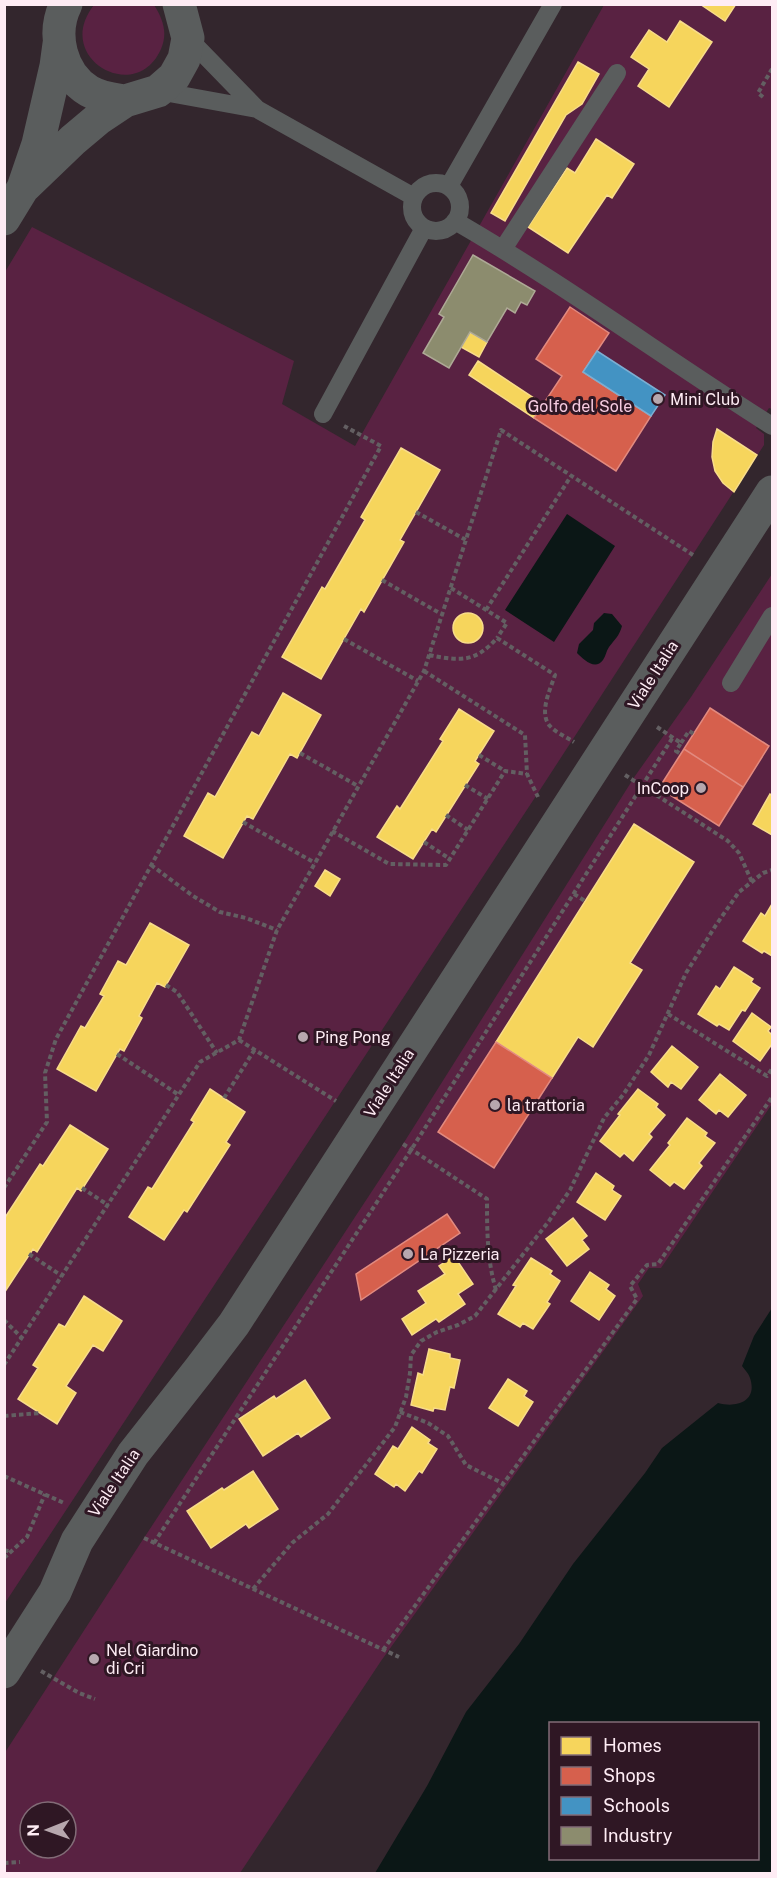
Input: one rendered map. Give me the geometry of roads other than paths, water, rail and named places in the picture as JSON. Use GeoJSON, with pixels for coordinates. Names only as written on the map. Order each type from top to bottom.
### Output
{"type":"FeatureCollection","features":[{"type":"Feature","properties":{"kind":"street"},"geometry":{"type":"LineString","coordinates":[[4,219],[23,188],[38,144],[56,66],[59,25],[66,4]]}},
{"type":"Feature","properties":{"kind":"street"},"geometry":{"type":"LineString","coordinates":[[23,188],[98,119],[125,101],[158,91],[174,77],[184,59],[188,38],[179,4]]}},
{"type":"Feature","properties":{"kind":"street"},"geometry":{"type":"LineString","coordinates":[[59,44],[64,62],[74,78],[82,85],[106,99],[125,101]]}},
{"type":"Feature","properties":{"kind":"street","name":"Viale Italia"},"geometry":{"type":"LineString","coordinates":[[10,1663],[55,1592],[77,1540],[132,1454],[234,1324],[772,492]]}},
{"type":"Feature","properties":{"kind":"lane"},"geometry":{"type":"LineString","coordinates":[[449,186],[553,4]]}},
{"type":"Feature","properties":{"kind":"lane"},"geometry":{"type":"LineString","coordinates":[[188,38],[257,109],[414,197]]}},
{"type":"Feature","properties":{"kind":"lane"},"geometry":{"type":"LineString","coordinates":[[503,249],[617,73]]}},
{"type":"Feature","properties":{"kind":"lane"},"geometry":{"type":"LineString","coordinates":[[158,91],[257,109]]}},
{"type":"Feature","properties":{"kind":"lane"},"geometry":{"type":"LineString","coordinates":[[441,183],[449,186],[459,199],[459,214],[455,221],[438,231],[424,228],[415,218],[412,204],[418,190],[425,185],[441,183]]}},
{"type":"Feature","properties":{"kind":"lane"},"geometry":{"type":"LineString","coordinates":[[455,221],[503,249],[691,375],[772,426]]}},
{"type":"Feature","properties":{"kind":"lane"},"geometry":{"type":"LineString","coordinates":[[322,414],[424,228]]}},
{"type":"Feature","properties":{"kind":"lane"},"geometry":{"type":"LineString","coordinates":[[731,683],[772,616]]}},
{"type":"Feature","properties":{"kind":"place","name":"Mini Club"},"geometry":{"type":"Point","coordinates":[658,399]}},
{"type":"Feature","properties":{"kind":"place","name":"InCoop"},"geometry":{"type":"Point","coordinates":[701,788]}},
{"type":"Feature","properties":{"kind":"place","name":"Ping Pong"},"geometry":{"type":"Point","coordinates":[303,1037]}},
{"type":"Feature","properties":{"kind":"place","name":"la trattoria"},"geometry":{"type":"Point","coordinates":[495,1105]}},
{"type":"Feature","properties":{"kind":"place","name":"La Pizzeria"},"geometry":{"type":"Point","coordinates":[408,1254]}},
{"type":"Feature","properties":{"kind":"place","name":"Nel Giardino di Cri"},"geometry":{"type":"Point","coordinates":[94,1659]}},
{"type":"Feature","properties":{"kind":"park label","name":"Golfo del Sole"},"geometry":{"type":"Point","coordinates":[580,406]}}]}
